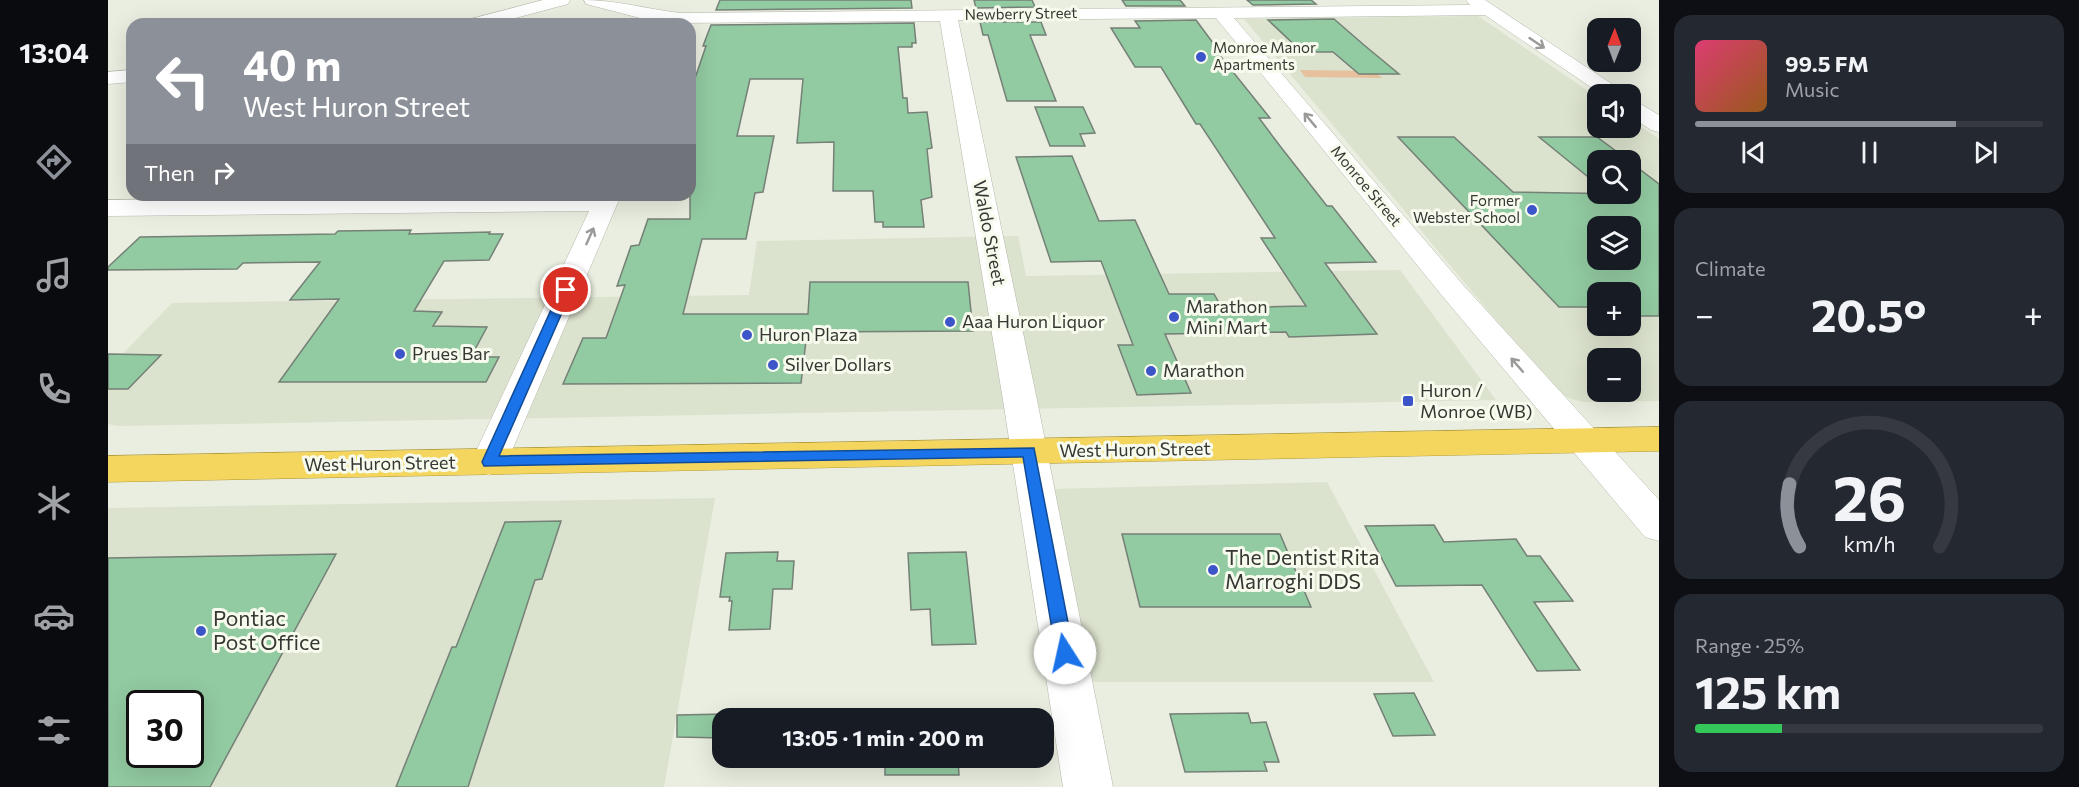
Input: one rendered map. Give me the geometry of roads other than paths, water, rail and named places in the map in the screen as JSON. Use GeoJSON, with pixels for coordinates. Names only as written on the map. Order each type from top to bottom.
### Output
{"type":"FeatureCollection","features":[{"type":"Feature","properties":{"kind":"highway","name":"West Huron Street"},"geometry":{"type":"LineString","coordinates":[[108,469],[1659,440]]}},
{"type":"Feature","properties":{"kind":"street"},"geometry":{"type":"LineString","coordinates":[[495,18],[562,0]]}},
{"type":"Feature","properties":{"kind":"street","name":"Newberry Street"},"geometry":{"type":"LineString","coordinates":[[592,0],[665,18]]}},
{"type":"Feature","properties":{"kind":"street"},"geometry":{"type":"LineString","coordinates":[[1481,5],[1599,84]]}},
{"type":"Feature","properties":{"kind":"street","name":"Newberry Street"},"geometry":{"type":"LineString","coordinates":[[696,21],[948,15],[1221,13],[1481,5]]}},
{"type":"Feature","properties":{"kind":"street","name":"Monroe Street"},"geometry":{"type":"LineString","coordinates":[[1221,13],[1462,301],[1582,441],[1659,526]]}},
{"type":"Feature","properties":{"kind":"street","name":"Waldo Street"},"geometry":{"type":"LineString","coordinates":[[948,15],[1088,787]]}},
{"type":"Feature","properties":{"kind":"street"},"geometry":{"type":"LineString","coordinates":[[108,78],[126,76]]}},
{"type":"Feature","properties":{"kind":"street"},"geometry":{"type":"LineString","coordinates":[[1641,113],[1659,125]]}},
{"type":"Feature","properties":{"kind":"street"},"geometry":{"type":"LineString","coordinates":[[108,208],[268,201]]}},
{"type":"Feature","properties":{"kind":"street"},"geometry":{"type":"LineString","coordinates":[[489,462],[606,201]]}},
{"type":"Feature","properties":{"kind":"place","name":"Monroe Manor Apartments"},"geometry":{"type":"Point","coordinates":[1201,57]}},
{"type":"Feature","properties":{"kind":"place","name":"Former Webster School"},"geometry":{"type":"Point","coordinates":[1532,210]}},
{"type":"Feature","properties":{"kind":"place","name":"Marathon Mini Mart"},"geometry":{"type":"Point","coordinates":[1174,317]}},
{"type":"Feature","properties":{"kind":"place","name":"Aaa Huron Liquor"},"geometry":{"type":"Point","coordinates":[950,322]}},
{"type":"Feature","properties":{"kind":"place","name":"Huron Plaza"},"geometry":{"type":"Point","coordinates":[747,335]}},
{"type":"Feature","properties":{"kind":"place","name":"Prues Bar"},"geometry":{"type":"Point","coordinates":[400,354]}},
{"type":"Feature","properties":{"kind":"place","name":"Silver Dollars"},"geometry":{"type":"Point","coordinates":[773,365]}},
{"type":"Feature","properties":{"kind":"place","name":"Marathon"},"geometry":{"type":"Point","coordinates":[1151,371]}},
{"type":"Feature","properties":{"kind":"place","name":"Huron / Monroe (WB)"},"geometry":{"type":"Point","coordinates":[1408,401]}},
{"type":"Feature","properties":{"kind":"place","name":"The Dentist Rita Marroghi DDS"},"geometry":{"type":"Point","coordinates":[1213,570]}},
{"type":"Feature","properties":{"kind":"place","name":"Pontiac Post Office"},"geometry":{"type":"Point","coordinates":[201,631]}}]}
